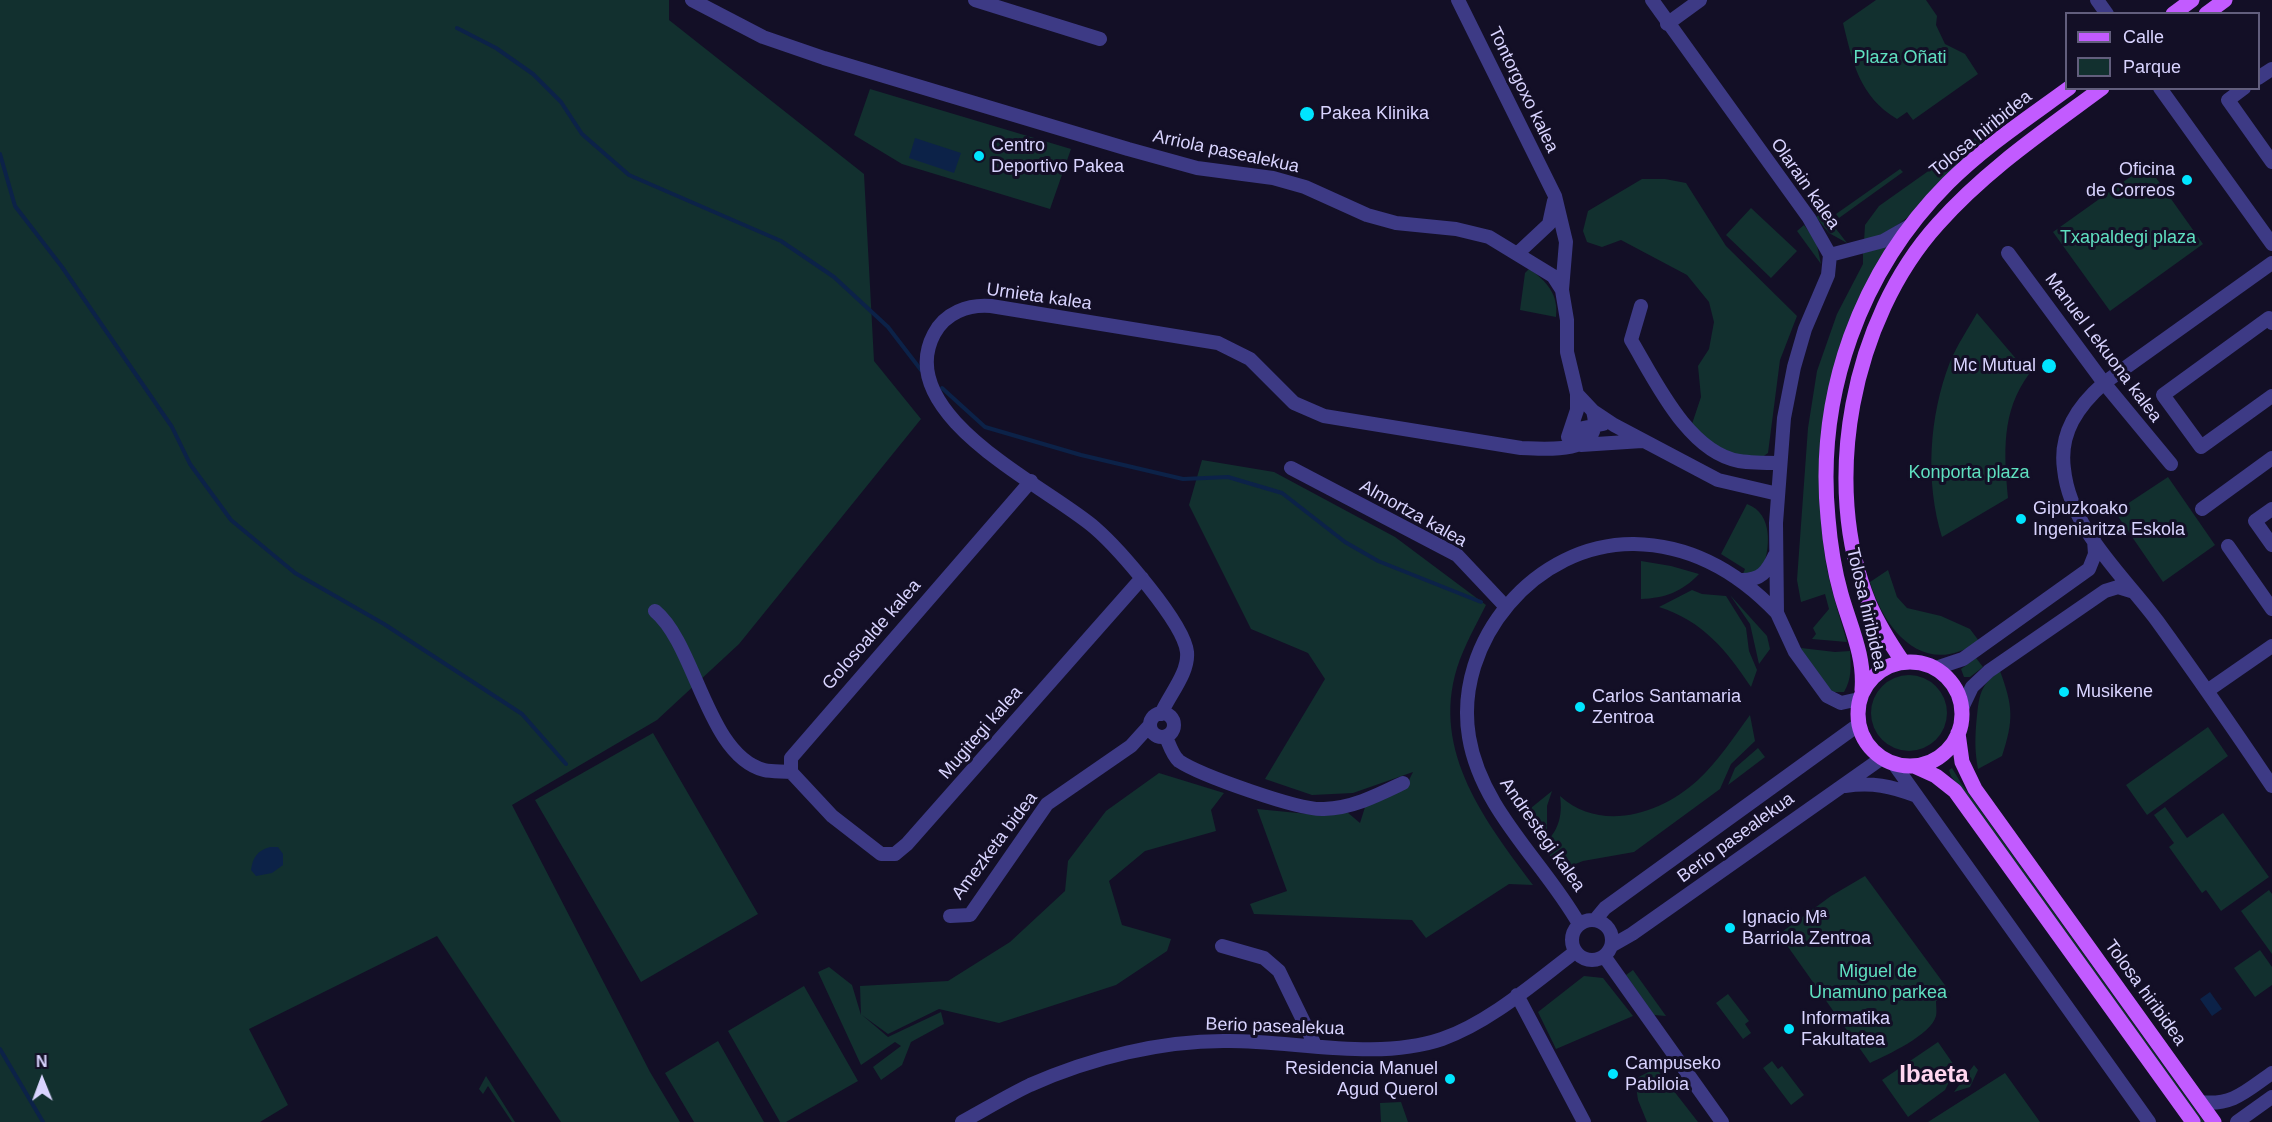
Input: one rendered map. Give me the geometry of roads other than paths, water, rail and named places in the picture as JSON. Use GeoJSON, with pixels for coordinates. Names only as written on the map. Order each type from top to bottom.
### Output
{"type":"FeatureCollection","features":[{"type":"Feature","properties":{"kind":"main road"},"geometry":{"type":"LineString","coordinates":[[2176,12],[2192,0]]}},
{"type":"Feature","properties":{"kind":"main road"},"geometry":{"type":"LineString","coordinates":[[2209,12],[2225,0]]}},
{"type":"Feature","properties":{"kind":"main road","name":"Tolosa hiribidea"},"geometry":{"type":"LineString","coordinates":[[1861,694],[1860,653],[1833,563],[1827,516],[1827,436],[1834,389],[1856,320],[1892,251],[1911,225],[1948,183],[1996,142],[2066,90]]}},
{"type":"Feature","properties":{"kind":"main road","name":"Tolosa hiribidea"},"geometry":{"type":"LineString","coordinates":[[1903,662],[1884,634],[1869,603],[1855,557],[1849,515],[1848,437],[1854,393],[1866,353],[1887,300],[1910,262],[1938,224],[2007,158],[2099,90]]}},
{"type":"Feature","properties":{"kind":"main road"},"geometry":{"type":"LineString","coordinates":[[1914,661],[1936,668],[1956,689],[1962,708],[1958,733],[1945,752],[1925,764],[1914,766],[1888,761],[1863,738],[1858,725],[1861,694],[1877,672],[1903,662],[1914,661]]}},
{"type":"Feature","properties":{"kind":"main road","name":"Tolosa hiribidea"},"geometry":{"type":"LineString","coordinates":[[1958,733],[1962,762],[1975,789],[2214,1122]]}},
{"type":"Feature","properties":{"kind":"main road","name":"Tolosa hiribidea"},"geometry":{"type":"LineString","coordinates":[[1914,766],[1936,776],[1955,791],[2193,1122]]}},
{"type":"Feature","properties":{"kind":"street","name":"Arriola pasealekua"},"geometry":{"type":"LineString","coordinates":[[692,0],[763,37],[824,58],[1176,164],[1273,178],[1294,184],[1367,215],[1396,223],[1473,232],[1489,237],[1553,276],[1562,290]]}},
{"type":"Feature","properties":{"kind":"street"},"geometry":{"type":"LineString","coordinates":[[975,0],[1101,39]]}},
{"type":"Feature","properties":{"kind":"street","name":"Tontorgoxo kalea"},"geometry":{"type":"LineString","coordinates":[[1458,0],[1555,196],[1566,242],[1562,290]]}},
{"type":"Feature","properties":{"kind":"street","name":"Olarain kalea"},"geometry":{"type":"LineString","coordinates":[[1652,0],[1667,24],[1809,218],[1830,255],[1828,275],[1805,329],[1794,367],[1780,463],[1775,555],[1777,613]]}},
{"type":"Feature","properties":{"kind":"street"},"geometry":{"type":"LineString","coordinates":[[1667,24],[1700,0]]}},
{"type":"Feature","properties":{"kind":"street"},"geometry":{"type":"LineString","coordinates":[[2161,90],[2272,244]]}},
{"type":"Feature","properties":{"kind":"street"},"geometry":{"type":"LineString","coordinates":[[2241,90],[2228,100],[2272,162]]}},
{"type":"Feature","properties":{"kind":"street"},"geometry":{"type":"LineString","coordinates":[[1518,253],[1549,224],[1555,196]]}},
{"type":"Feature","properties":{"kind":"street"},"geometry":{"type":"LineString","coordinates":[[1830,255],[1883,242],[1911,225]]}},
{"type":"Feature","properties":{"kind":"street","name":"Manuel Lekuona kalea"},"geometry":{"type":"LineString","coordinates":[[2008,253],[2104,383],[2170,464]]}},
{"type":"Feature","properties":{"kind":"street"},"geometry":{"type":"LineString","coordinates":[[2272,263],[2104,383],[2076,411],[2068,430],[2063,468],[2068,492],[2093,538],[2131,591],[2157,620],[2272,786]]}},
{"type":"Feature","properties":{"kind":"street"},"geometry":{"type":"LineString","coordinates":[[1562,290],[1567,320],[1567,352],[1577,394],[1571,434]]}},
{"type":"Feature","properties":{"kind":"street","name":"Urnieta kalea"},"geometry":{"type":"LineString","coordinates":[[1161,714],[1183,672],[1187,652],[1179,631],[1142,578],[1096,529],[974,442],[934,394],[927,373],[927,352],[938,327],[955,313],[967,307],[991,306],[1218,343],[1250,359],[1294,404],[1324,416],[1521,448],[1545,449],[1643,441]]}},
{"type":"Feature","properties":{"kind":"street"},"geometry":{"type":"LineString","coordinates":[[1641,306],[1631,340],[1685,425],[1701,442],[1718,454],[1737,461],[1780,463]]}},
{"type":"Feature","properties":{"kind":"street"},"geometry":{"type":"LineString","coordinates":[[2272,322],[2269,318],[2163,395],[2201,447],[2272,396]]}},
{"type":"Feature","properties":{"kind":"street"},"geometry":{"type":"LineString","coordinates":[[1577,394],[1595,417],[1718,480],[1778,494]]}},
{"type":"Feature","properties":{"kind":"street"},"geometry":{"type":"LineString","coordinates":[[1545,449],[1595,417]]}},
{"type":"Feature","properties":{"kind":"street"},"geometry":{"type":"LineString","coordinates":[[1571,434],[1581,445],[1593,435],[1595,417]]}},
{"type":"Feature","properties":{"kind":"street"},"geometry":{"type":"LineString","coordinates":[[2202,509],[2272,458]]}},
{"type":"Feature","properties":{"kind":"street","name":"Almortza kalea"},"geometry":{"type":"LineString","coordinates":[[1291,468],[1457,555],[1506,607]]}},
{"type":"Feature","properties":{"kind":"street","name":"Golosoalde kalea"},"geometry":{"type":"LineString","coordinates":[[791,772],[791,758],[799,747],[1031,481]]}},
{"type":"Feature","properties":{"kind":"street"},"geometry":{"type":"LineString","coordinates":[[2272,509],[2255,522],[2272,545]]}},
{"type":"Feature","properties":{"kind":"street"},"geometry":{"type":"LineString","coordinates":[[2089,569],[2096,554],[2093,538]]}},
{"type":"Feature","properties":{"kind":"street","name":"Andrestegi kalea"},"geometry":{"type":"LineString","coordinates":[[1579,924],[1489,794],[1473,757],[1467,711],[1476,661],[1487,636],[1506,607],[1536,579],[1571,558],[1613,546],[1657,546],[1713,562],[1753,588],[1777,613]]}},
{"type":"Feature","properties":{"kind":"street"},"geometry":{"type":"LineString","coordinates":[[2228,546],[2272,609]]}},
{"type":"Feature","properties":{"kind":"street"},"geometry":{"type":"LineString","coordinates":[[1742,580],[1760,578],[1768,570],[1775,555]]}},
{"type":"Feature","properties":{"kind":"street"},"geometry":{"type":"LineString","coordinates":[[1936,668],[1963,659],[2089,569],[2112,565],[2130,574],[2143,592],[2157,620]]}},
{"type":"Feature","properties":{"kind":"street","name":"Mugitegi kalea"},"geometry":{"type":"LineString","coordinates":[[791,772],[832,816],[881,854],[895,854],[907,844],[1142,578]]}},
{"type":"Feature","properties":{"kind":"street"},"geometry":{"type":"LineString","coordinates":[[1962,708],[1972,687],[1989,671],[2105,591],[2118,587],[2131,591]]}},
{"type":"Feature","properties":{"kind":"street"},"geometry":{"type":"LineString","coordinates":[[655,611],[675,632],[697,688],[735,749],[745,760],[766,771],[777,769],[791,772]]}},
{"type":"Feature","properties":{"kind":"street"},"geometry":{"type":"LineString","coordinates":[[1777,613],[1790,644],[1827,696],[1841,703],[1861,694]]}},
{"type":"Feature","properties":{"kind":"street"},"geometry":{"type":"LineString","coordinates":[[2207,691],[2272,646]]}},
{"type":"Feature","properties":{"kind":"street"},"geometry":{"type":"LineString","coordinates":[[1161,714],[1170,717],[1173,724],[1172,732],[1166,737]]}},
{"type":"Feature","properties":{"kind":"street","name":"Amezketa bidea"},"geometry":{"type":"LineString","coordinates":[[950,916],[970,915],[1047,804],[1131,746],[1155,716],[1161,714]]}},
{"type":"Feature","properties":{"kind":"street"},"geometry":{"type":"LineString","coordinates":[[1150,724],[1154,734],[1166,737],[1177,759],[1206,776],[1283,801],[1322,810],[1359,803],[1403,783]]}},
{"type":"Feature","properties":{"kind":"street","name":"Berio pasealekua"},"geometry":{"type":"LineString","coordinates":[[1595,920],[1605,908],[1858,725]]}},
{"type":"Feature","properties":{"kind":"street"},"geometry":{"type":"LineString","coordinates":[[1888,761],[1917,796],[2149,1122]]}},
{"type":"Feature","properties":{"kind":"street","name":"Berio pasealekua"},"geometry":{"type":"LineString","coordinates":[[1608,951],[1837,788],[1888,761]]}},
{"type":"Feature","properties":{"kind":"street"},"geometry":{"type":"LineString","coordinates":[[1837,788],[1866,783],[1882,784],[1917,796]]}},
{"type":"Feature","properties":{"kind":"street"},"geometry":{"type":"LineString","coordinates":[[1608,951],[1596,960],[1586,960],[1575,952],[1572,934],[1579,924],[1595,920],[1609,929],[1608,951],[1722,1122]]}},
{"type":"Feature","properties":{"kind":"street"},"geometry":{"type":"LineString","coordinates":[[1222,946],[1264,958],[1279,971],[1315,1045]]}},
{"type":"Feature","properties":{"kind":"street","name":"Berio pasealekua"},"geometry":{"type":"LineString","coordinates":[[962,1122],[1030,1085],[1082,1065],[1159,1046],[1227,1041],[1377,1049],[1426,1043],[1472,1025],[1575,952]]}},
{"type":"Feature","properties":{"kind":"street"},"geometry":{"type":"LineString","coordinates":[[1517,995],[1584,1122]]}},
{"type":"Feature","properties":{"kind":"street"},"geometry":{"type":"LineString","coordinates":[[2200,1102],[2218,1104],[2235,1099],[2272,1073]]}},
{"type":"Feature","properties":{"kind":"street"},"geometry":{"type":"LineString","coordinates":[[2237,1122],[2272,1097]]}},
{"type":"Feature","properties":{"kind":"water"},"geometry":{"type":"Polygon","coordinates":[[[915,138],[961,153],[954,173],[909,158],[915,138]]]}},
{"type":"Feature","properties":{"kind":"water"},"geometry":{"type":"Polygon","coordinates":[[[278,847],[283,854],[283,865],[272,873],[256,876],[251,870],[254,858],[262,850],[278,847]]]}},
{"type":"Feature","properties":{"kind":"water"},"geometry":{"type":"Polygon","coordinates":[[[2210,992],[2222,1009],[2212,1016],[2200,999],[2210,992]]]}},
{"type":"Feature","properties":{"kind":"waterway"},"geometry":{"type":"LineString","coordinates":[[457,28],[496,48],[533,74],[561,102],[582,134],[629,175],[781,241],[834,277],[888,327],[921,370]]}},
{"type":"Feature","properties":{"kind":"waterway"},"geometry":{"type":"LineString","coordinates":[[0,154],[15,206],[62,267],[172,427],[190,464],[231,520],[295,573],[384,624],[522,714],[566,764]]}},
{"type":"Feature","properties":{"kind":"waterway"},"geometry":{"type":"LineString","coordinates":[[942,388],[985,427],[1081,455],[1183,479],[1228,477],[1282,493],[1345,542],[1378,561],[1481,602]]}},
{"type":"Feature","properties":{"kind":"waterway"},"geometry":{"type":"LineString","coordinates":[[0,1049],[43,1122]]}},
{"type":"Feature","properties":{"kind":"place","name":"Pakea Klinika"},"geometry":{"type":"Point","coordinates":[1307,114]}},
{"type":"Feature","properties":{"kind":"place","name":"Centro Deportivo Pakea"},"geometry":{"type":"Point","coordinates":[979,156]}},
{"type":"Feature","properties":{"kind":"place","name":"Oficina de Correos"},"geometry":{"type":"Point","coordinates":[2187,180]}},
{"type":"Feature","properties":{"kind":"place","name":"Mc Mutual"},"geometry":{"type":"Point","coordinates":[2049,366]}},
{"type":"Feature","properties":{"kind":"place","name":"Gipuzkoako Ingeniaritza Eskola"},"geometry":{"type":"Point","coordinates":[2021,519]}},
{"type":"Feature","properties":{"kind":"place","name":"Musikene"},"geometry":{"type":"Point","coordinates":[2064,692]}},
{"type":"Feature","properties":{"kind":"place","name":"Carlos Santamaria Zentroa"},"geometry":{"type":"Point","coordinates":[1580,707]}},
{"type":"Feature","properties":{"kind":"place","name":"Ignacio Mª Barriola Zentroa"},"geometry":{"type":"Point","coordinates":[1730,928]}},
{"type":"Feature","properties":{"kind":"place","name":"Informatika Fakultatea"},"geometry":{"type":"Point","coordinates":[1789,1029]}},
{"type":"Feature","properties":{"kind":"place","name":"Campuseko Pabiloia"},"geometry":{"type":"Point","coordinates":[1613,1074]}},
{"type":"Feature","properties":{"kind":"place","name":"Residencia Manuel Agud Querol"},"geometry":{"type":"Point","coordinates":[1450,1079]}},
{"type":"Feature","properties":{"kind":"district","name":"Ibaeta"},"geometry":{"type":"Point","coordinates":[1934,1075]}},
{"type":"Feature","properties":{"kind":"park label","name":"Plaza Oñati"},"geometry":{"type":"Point","coordinates":[1900,58]}},
{"type":"Feature","properties":{"kind":"park label","name":"Txapaldegi plaza"},"geometry":{"type":"Point","coordinates":[2128,238]}},
{"type":"Feature","properties":{"kind":"park label","name":"Konporta plaza"},"geometry":{"type":"Point","coordinates":[1969,473]}},
{"type":"Feature","properties":{"kind":"park label","name":"Miguel de Unamuno parkea"},"geometry":{"type":"Point","coordinates":[1878,982]}}]}
